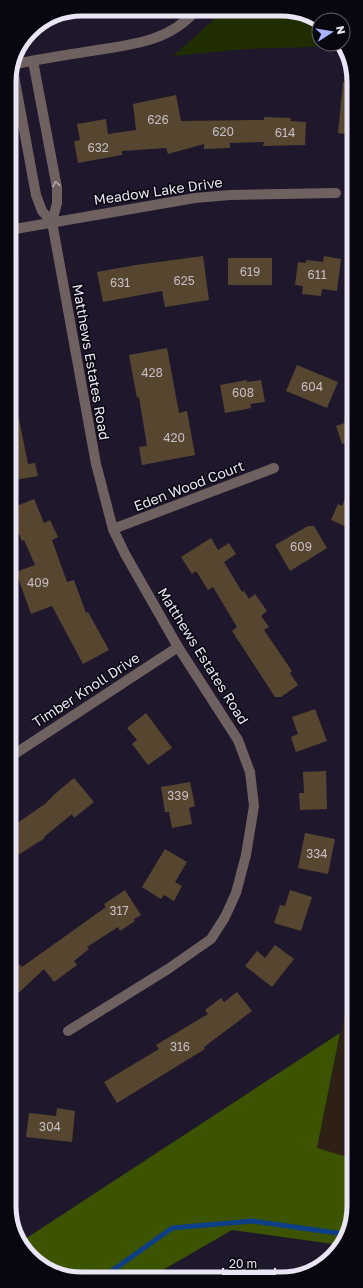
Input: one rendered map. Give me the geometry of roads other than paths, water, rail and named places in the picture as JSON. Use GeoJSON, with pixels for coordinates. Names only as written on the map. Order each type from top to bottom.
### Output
{"type":"FeatureCollection","features":[{"type":"Feature","properties":{"kind":"street"},"geometry":{"type":"LineString","coordinates":[[19,64],[143,43],[165,35],[188,21],[192,16]]}},
{"type":"Feature","properties":{"kind":"street","name":"Matthews Estates Road"},"geometry":{"type":"LineString","coordinates":[[33,61],[57,188],[57,203],[52,222],[96,464],[113,529],[125,554],[178,646],[238,740],[250,772],[254,806],[246,855],[236,893],[225,917],[211,939],[168,969],[68,1031]]}},
{"type":"Feature","properties":{"kind":"street","name":"Matthews Estates Road"},"geometry":{"type":"LineString","coordinates":[[16,86],[36,195],[42,211],[52,222]]}},
{"type":"Feature","properties":{"kind":"street","name":"Meadow Lake Drive"},"geometry":{"type":"LineString","coordinates":[[16,229],[195,198],[230,195],[336,194]]}},
{"type":"Feature","properties":{"kind":"street","name":"Eden Wood Court"},"geometry":{"type":"LineString","coordinates":[[113,529],[274,468]]}},
{"type":"Feature","properties":{"kind":"street","name":"Timber Knoll Drive"},"geometry":{"type":"LineString","coordinates":[[16,753],[178,646]]}},
{"type":"Feature","properties":{"kind":"waterway"},"geometry":{"type":"LineString","coordinates":[[110,1272],[172,1228],[252,1221],[341,1234]]}}]}
